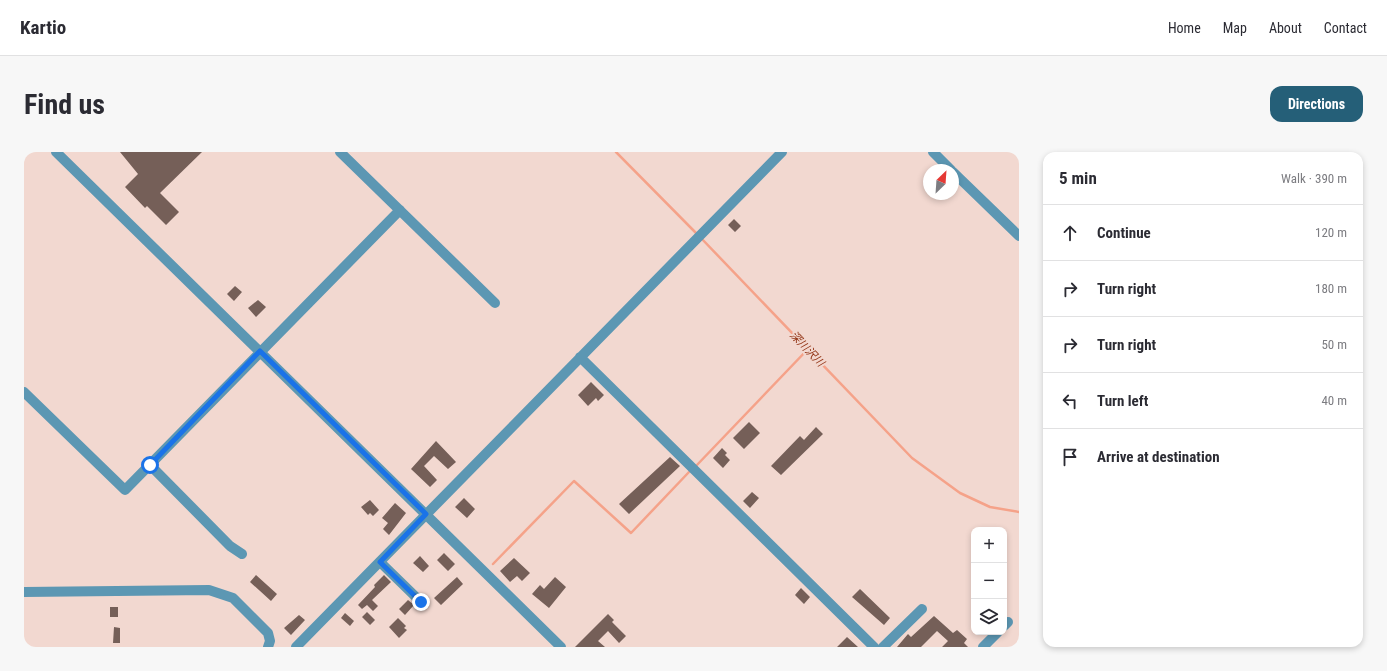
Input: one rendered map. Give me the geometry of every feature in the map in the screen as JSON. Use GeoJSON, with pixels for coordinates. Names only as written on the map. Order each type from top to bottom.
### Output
{"type":"FeatureCollection","features":[{"type":"Feature","properties":{"kind":"street"},"geometry":{"type":"LineString","coordinates":[[56,152],[561,647]]}},
{"type":"Feature","properties":{"kind":"street"},"geometry":{"type":"LineString","coordinates":[[340,152],[495,303]]}},
{"type":"Feature","properties":{"kind":"street"},"geometry":{"type":"LineString","coordinates":[[296,647],[580,356],[782,152]]}},
{"type":"Feature","properties":{"kind":"street"},"geometry":{"type":"LineString","coordinates":[[933,152],[945,164]]}},
{"type":"Feature","properties":{"kind":"street"},"geometry":{"type":"LineString","coordinates":[[959,178],[1019,236]]}},
{"type":"Feature","properties":{"kind":"street"},"geometry":{"type":"LineString","coordinates":[[24,392],[125,490],[400,210]]}},
{"type":"Feature","properties":{"kind":"street"},"geometry":{"type":"LineString","coordinates":[[580,356],[874,647]]}},
{"type":"Feature","properties":{"kind":"street"},"geometry":{"type":"LineString","coordinates":[[150,465],[230,546],[242,554]]}},
{"type":"Feature","properties":{"kind":"street"},"geometry":{"type":"LineString","coordinates":[[380,562],[421,602]]}},
{"type":"Feature","properties":{"kind":"street"},"geometry":{"type":"LineString","coordinates":[[24,592],[209,590],[233,598],[268,633],[270,641],[268,647]]}},
{"type":"Feature","properties":{"kind":"street"},"geometry":{"type":"LineString","coordinates":[[883,647],[922,609]]}},
{"type":"Feature","properties":{"kind":"street"},"geometry":{"type":"LineString","coordinates":[[983,647],[995,635]]}},
{"type":"Feature","properties":{"kind":"building"},"geometry":{"type":"Polygon","coordinates":[[[120,152],[202,152],[160,193],[179,212],[166,225],[147,206],[145,208],[125,187],[138,174],[120,152]]]}},
{"type":"Feature","properties":{"kind":"building"},"geometry":{"type":"Polygon","coordinates":[[[734,219],[741,226],[735,232],[728,225],[734,219]]]}},
{"type":"Feature","properties":{"kind":"building"},"geometry":{"type":"Polygon","coordinates":[[[235,286],[242,292],[234,301],[227,294],[235,286]]]}},
{"type":"Feature","properties":{"kind":"building"},"geometry":{"type":"Polygon","coordinates":[[[258,300],[266,307],[256,317],[248,308],[258,300]]]}},
{"type":"Feature","properties":{"kind":"building"},"geometry":{"type":"Polygon","coordinates":[[[591,382],[604,395],[598,401],[596,398],[588,406],[578,395],[591,382]]]}},
{"type":"Feature","properties":{"kind":"building"},"geometry":{"type":"Polygon","coordinates":[[[749,422],[760,433],[744,449],[733,438],[749,422]]]}},
{"type":"Feature","properties":{"kind":"building"},"geometry":{"type":"Polygon","coordinates":[[[816,427],[823,434],[781,475],[771,466],[800,436],[804,440],[816,427]]]}},
{"type":"Feature","properties":{"kind":"building"},"geometry":{"type":"Polygon","coordinates":[[[436,441],[456,462],[448,469],[434,456],[424,466],[437,480],[430,487],[411,469],[436,441]]]}},
{"type":"Feature","properties":{"kind":"building"},"geometry":{"type":"Polygon","coordinates":[[[722,448],[727,453],[725,455],[730,460],[723,468],[713,458],[722,448]]]}},
{"type":"Feature","properties":{"kind":"building"},"geometry":{"type":"Polygon","coordinates":[[[670,457],[680,466],[629,514],[619,504],[670,457]]]}},
{"type":"Feature","properties":{"kind":"building"},"geometry":{"type":"Polygon","coordinates":[[[752,492],[759,498],[750,508],[743,501],[752,492]]]}},
{"type":"Feature","properties":{"kind":"building"},"geometry":{"type":"Polygon","coordinates":[[[464,498],[475,509],[467,518],[455,507],[464,498]]]}},
{"type":"Feature","properties":{"kind":"building"},"geometry":{"type":"Polygon","coordinates":[[[370,500],[379,510],[373,516],[370,513],[368,515],[361,507],[370,500]]]}},
{"type":"Feature","properties":{"kind":"building"},"geometry":{"type":"Polygon","coordinates":[[[395,503],[406,513],[389,535],[383,529],[388,523],[382,518],[395,503]]]}},
{"type":"Feature","properties":{"kind":"building"},"geometry":{"type":"Polygon","coordinates":[[[444,553],[455,564],[448,571],[437,560],[444,553]]]}},
{"type":"Feature","properties":{"kind":"building"},"geometry":{"type":"Polygon","coordinates":[[[420,556],[429,566],[423,572],[413,563],[420,556]]]}},
{"type":"Feature","properties":{"kind":"building"},"geometry":{"type":"Polygon","coordinates":[[[514,558],[530,573],[522,581],[517,576],[510,582],[500,571],[514,558]]]}},
{"type":"Feature","properties":{"kind":"building"},"geometry":{"type":"Polygon","coordinates":[[[256,575],[277,594],[271,601],[250,582],[256,575]]]}},
{"type":"Feature","properties":{"kind":"building"},"geometry":{"type":"Polygon","coordinates":[[[384,575],[391,582],[372,600],[378,606],[373,611],[367,605],[362,609],[358,605],[384,575]]]}},
{"type":"Feature","properties":{"kind":"building"},"geometry":{"type":"Polygon","coordinates":[[[457,577],[463,584],[441,605],[434,598],[457,577]]]}},
{"type":"Feature","properties":{"kind":"building"},"geometry":{"type":"Polygon","coordinates":[[[555,577],[566,587],[549,608],[532,594],[540,585],[544,589],[555,577]]]}},
{"type":"Feature","properties":{"kind":"building"},"geometry":{"type":"Polygon","coordinates":[[[801,588],[810,597],[804,604],[795,595],[801,588]]]}},
{"type":"Feature","properties":{"kind":"building"},"geometry":{"type":"Polygon","coordinates":[[[860,589],[890,618],[884,625],[852,597],[860,589]]]}},
{"type":"Feature","properties":{"kind":"building"},"geometry":{"type":"Polygon","coordinates":[[[408,600],[414,605],[405,615],[399,609],[408,600]]]}},
{"type":"Feature","properties":{"kind":"building"},"geometry":{"type":"Polygon","coordinates":[[[110,607],[118,607],[118,617],[110,617],[110,607]]]}},
{"type":"Feature","properties":{"kind":"building"},"geometry":{"type":"Polygon","coordinates":[[[367,612],[375,620],[370,625],[362,617],[367,612]]]}},
{"type":"Feature","properties":{"kind":"building"},"geometry":{"type":"Polygon","coordinates":[[[345,613],[354,621],[350,626],[341,618],[345,613]]]}},
{"type":"Feature","properties":{"kind":"building"},"geometry":{"type":"Polygon","coordinates":[[[608,614],[614,620],[612,622],[626,636],[619,643],[608,631],[598,641],[605,647],[575,647],[608,614]]]}},
{"type":"Feature","properties":{"kind":"building"},"geometry":{"type":"Polygon","coordinates":[[[299,615],[305,620],[291,635],[284,628],[299,615]]]}},
{"type":"Feature","properties":{"kind":"building"},"geometry":{"type":"Polygon","coordinates":[[[934,616],[953,633],[957,630],[967,639],[964,643],[968,647],[942,647],[948,641],[937,631],[921,647],[897,647],[908,634],[911,637],[934,616]]]}},
{"type":"Feature","properties":{"kind":"building"},"geometry":{"type":"Polygon","coordinates":[[[398,618],[406,626],[404,628],[407,630],[399,638],[389,627],[398,618]]]}},
{"type":"Feature","properties":{"kind":"building"},"geometry":{"type":"Polygon","coordinates":[[[114,627],[120,628],[120,643],[113,643],[114,627]]]}},
{"type":"Feature","properties":{"kind":"building"},"geometry":{"type":"Polygon","coordinates":[[[847,637],[858,647],[837,647],[847,637]]]}},
{"type":"Feature","properties":{"kind":"waterway","name":"深川沢川"},"geometry":{"type":"LineString","coordinates":[[616,152],[697,234]]}},
{"type":"Feature","properties":{"kind":"waterway","name":"深川沢川"},"geometry":{"type":"LineString","coordinates":[[701,238],[912,458],[960,493],[990,507],[1019,512]]}},
{"type":"Feature","properties":{"kind":"waterway"},"geometry":{"type":"LineString","coordinates":[[696,466],[808,349]]}},
{"type":"Feature","properties":{"kind":"waterway"},"geometry":{"type":"LineString","coordinates":[[493,564],[574,481],[631,533],[689,472]]}},
{"type":"Feature","properties":{"kind":"route"},"geometry":{"type":"LineString","coordinates":[[150,465],[260,351],[426,514],[380,562],[421,602]]}}]}
